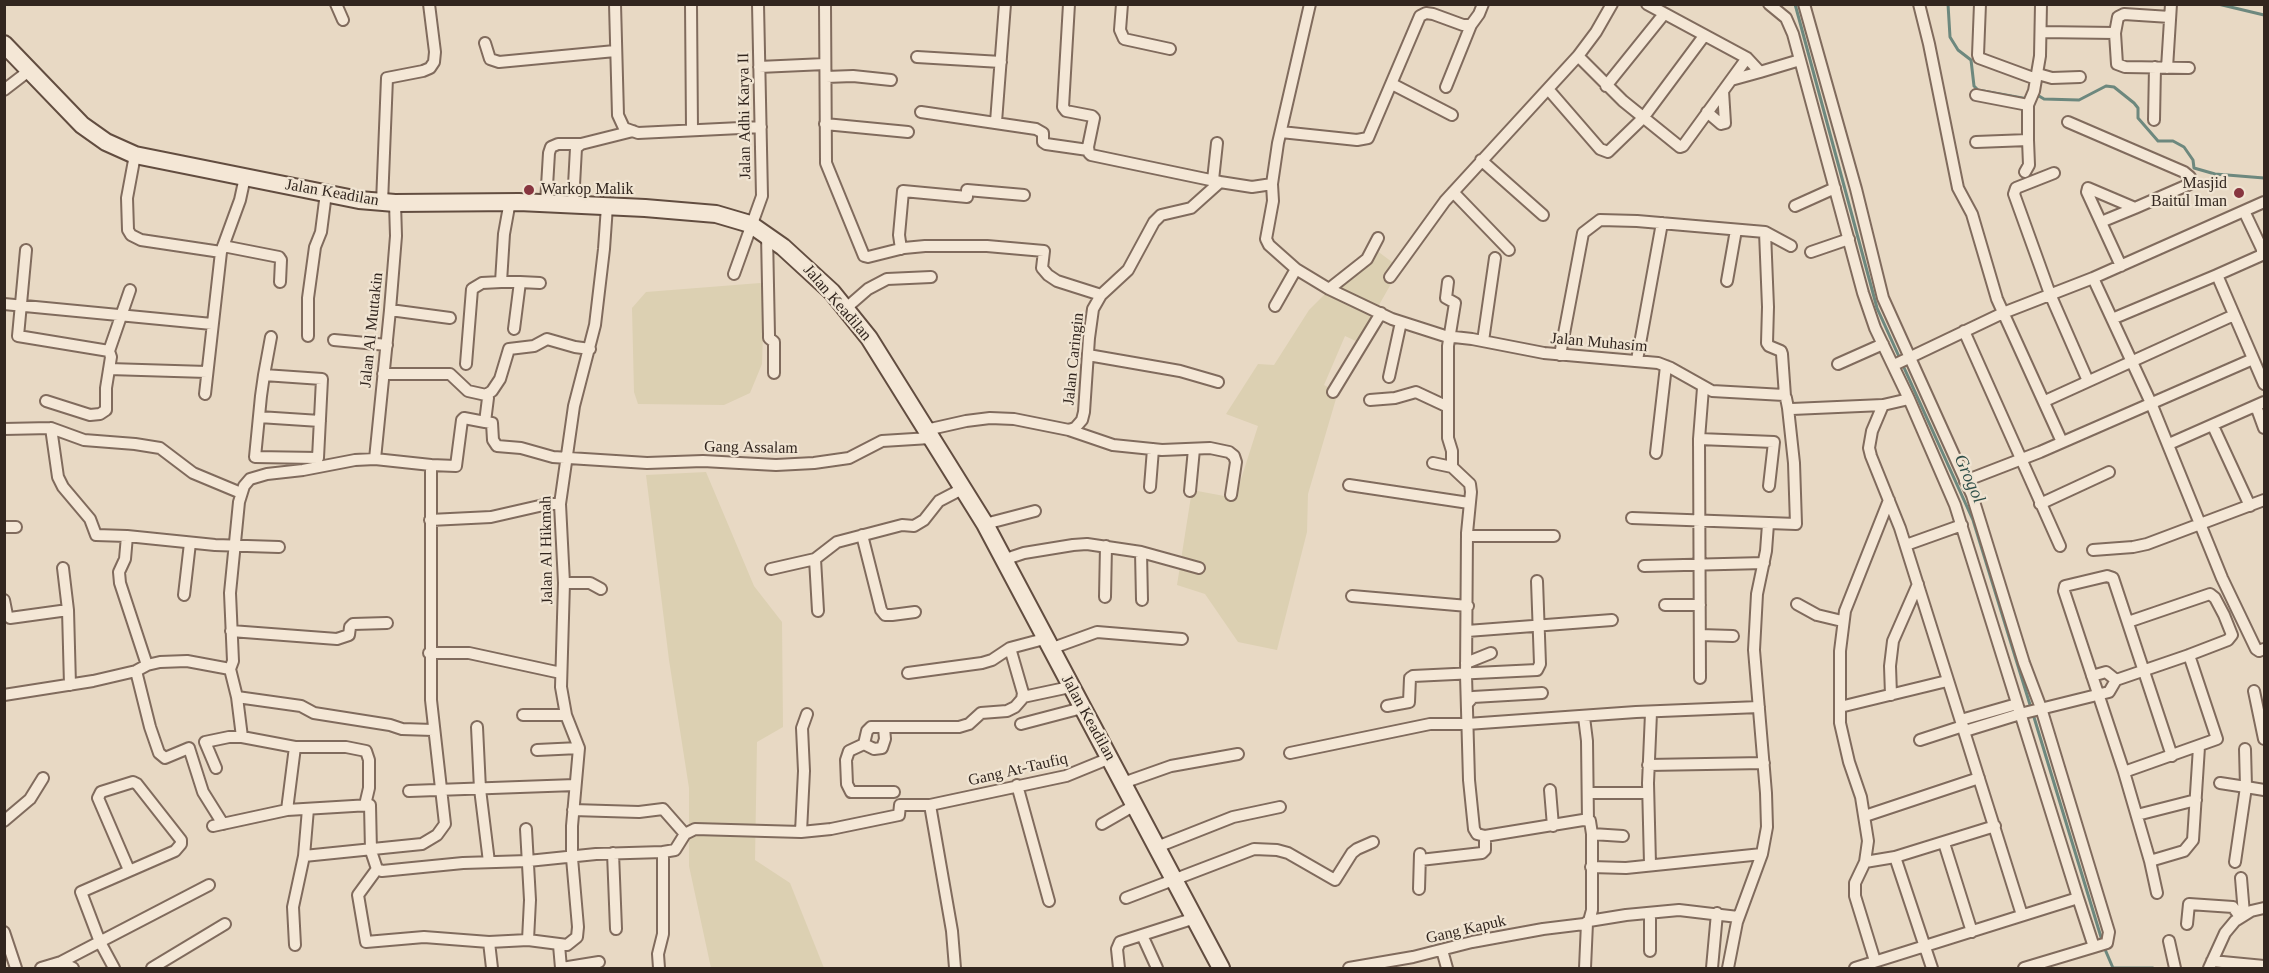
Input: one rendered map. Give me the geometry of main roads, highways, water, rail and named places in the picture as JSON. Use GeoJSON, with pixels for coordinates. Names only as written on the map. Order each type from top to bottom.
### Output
{"type":"FeatureCollection","features":[{"type":"Feature","properties":{"kind":"main road","name":"Jalan Keadilan"},"geometry":{"type":"LineString","coordinates":[[4,44],[82,125],[106,142],[135,155],[388,203],[505,201],[704,213],[750,224],[767,235],[813,273],[845,309],[888,366],[962,489],[1008,558],[1047,644],[1110,758],[1127,782],[1135,805],[1221,969]]}},
{"type":"Feature","properties":{"kind":"waterway","name":"Grogol"},"geometry":{"type":"LineString","coordinates":[[1795,4],[1877,308],[1973,520],[2031,708]]}},
{"type":"Feature","properties":{"kind":"waterway","name":"Grogol"},"geometry":{"type":"LineString","coordinates":[[1948,4],[1950,37],[1958,50],[1971,60],[1974,86],[1978,90],[2028,99]]}},
{"type":"Feature","properties":{"kind":"waterway"},"geometry":{"type":"LineString","coordinates":[[2218,4],[2264,15]]}},
{"type":"Feature","properties":{"kind":"waterway","name":"Grogol"},"geometry":{"type":"LineString","coordinates":[[2034,98],[2039,96],[2044,99],[2079,100],[2106,86],[2114,87],[2134,103],[2138,108],[2138,118],[2158,141],[2173,141],[2184,147],[2193,160],[2194,168],[2215,174],[2264,178]]}},
{"type":"Feature","properties":{"kind":"waterway","name":"Grogol"},"geometry":{"type":"LineString","coordinates":[[2033,714],[2104,947],[2113,968],[2153,968]]}},
{"type":"Feature","properties":{"kind":"place","name":"Warkop Malik"},"geometry":{"type":"Point","coordinates":[529,190]}},
{"type":"Feature","properties":{"kind":"place","name":"Masjid Baitul Iman"},"geometry":{"type":"Point","coordinates":[2239,193]}}]}
